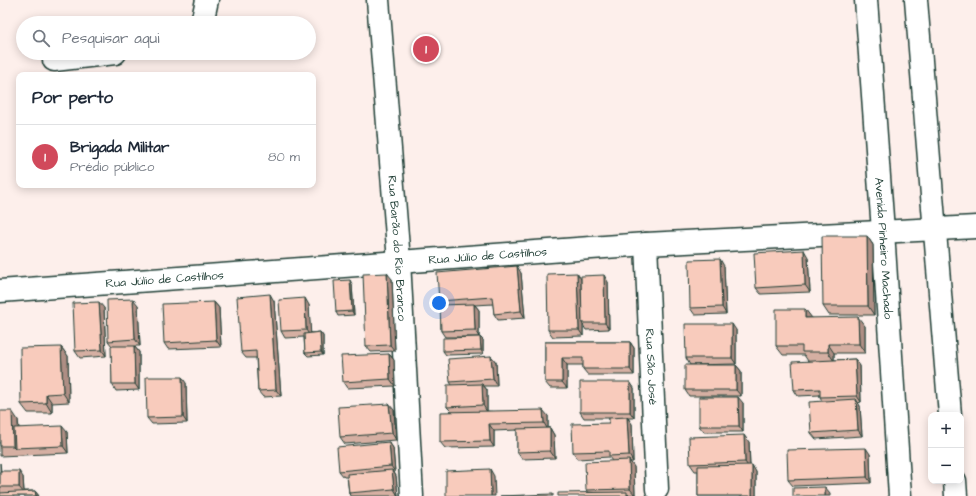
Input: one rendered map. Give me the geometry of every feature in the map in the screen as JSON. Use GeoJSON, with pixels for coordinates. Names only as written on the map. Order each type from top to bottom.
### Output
{"type":"FeatureCollection","features":[{"type":"Feature","properties":{"kind":"street"},"geometry":{"type":"LineString","coordinates":[[204,16],[208,0]]}},
{"type":"Feature","properties":{"kind":"street","name":"Rua Barão do Rio Branco"},"geometry":{"type":"LineString","coordinates":[[378,0],[399,261],[412,496]]}},
{"type":"Feature","properties":{"kind":"street","name":"Avenida Pinheiro Machado"},"geometry":{"type":"LineString","coordinates":[[866,0],[900,496]]}},
{"type":"Feature","properties":{"kind":"street"},"geometry":{"type":"LineString","coordinates":[[916,0],[950,412]]}},
{"type":"Feature","properties":{"kind":"street","name":"Rua Júlio de Castilhos"},"geometry":{"type":"LineString","coordinates":[[0,291],[646,244],[976,227]]}},
{"type":"Feature","properties":{"kind":"street","name":"Rua São José"},"geometry":{"type":"LineString","coordinates":[[646,244],[657,489]]}},
{"type":"Feature","properties":{"kind":"street"},"geometry":{"type":"LineString","coordinates":[[955,484],[956,496]]}},
{"type":"Feature","properties":{"kind":"building"},"geometry":{"type":"Polygon","coordinates":[[[822,236],[867,236],[868,306],[823,306],[822,236]]]}},
{"type":"Feature","properties":{"kind":"building"},"geometry":{"type":"Polygon","coordinates":[[[804,250],[805,285],[756,288],[754,253],[804,250]]]}},
{"type":"Feature","properties":{"kind":"building"},"geometry":{"type":"Polygon","coordinates":[[[720,259],[722,307],[690,308],[689,260],[720,259]]]}},
{"type":"Feature","properties":{"kind":"building"},"geometry":{"type":"Polygon","coordinates":[[[517,266],[521,311],[494,314],[492,297],[439,301],[437,273],[517,266]]]}},
{"type":"Feature","properties":{"kind":"building"},"geometry":{"type":"Polygon","coordinates":[[[387,273],[390,345],[366,346],[363,274],[387,273]]]}},
{"type":"Feature","properties":{"kind":"building"},"geometry":{"type":"Polygon","coordinates":[[[577,273],[579,330],[548,330],[547,274],[577,273]]]}},
{"type":"Feature","properties":{"kind":"building"},"geometry":{"type":"Polygon","coordinates":[[[604,275],[605,323],[582,323],[581,276],[604,275]]]}},
{"type":"Feature","properties":{"kind":"building"},"geometry":{"type":"Polygon","coordinates":[[[350,280],[352,311],[336,312],[334,281],[350,280]]]}},
{"type":"Feature","properties":{"kind":"building"},"geometry":{"type":"Polygon","coordinates":[[[270,294],[276,390],[258,391],[256,351],[241,352],[237,297],[270,294]]]}},
{"type":"Feature","properties":{"kind":"building"},"geometry":{"type":"Polygon","coordinates":[[[305,298],[306,330],[281,331],[279,300],[305,298]]]}},
{"type":"Feature","properties":{"kind":"building"},"geometry":{"type":"Polygon","coordinates":[[[133,299],[135,339],[108,341],[107,300],[133,299]]]}},
{"type":"Feature","properties":{"kind":"building"},"geometry":{"type":"Polygon","coordinates":[[[99,302],[102,350],[75,351],[73,303],[99,302]]]}},
{"type":"Feature","properties":{"kind":"building"},"geometry":{"type":"Polygon","coordinates":[[[214,302],[216,340],[164,343],[162,304],[214,302]]]}},
{"type":"Feature","properties":{"kind":"building"},"geometry":{"type":"Polygon","coordinates":[[[474,304],[475,330],[441,331],[440,305],[474,304]]]}},
{"type":"Feature","properties":{"kind":"building"},"geometry":{"type":"Polygon","coordinates":[[[776,309],[805,309],[805,318],[858,317],[859,344],[828,344],[828,352],[802,352],[802,346],[776,346],[776,309]]]}},
{"type":"Feature","properties":{"kind":"building"},"geometry":{"type":"Polygon","coordinates":[[[685,324],[732,324],[732,358],[686,358],[685,324]]]}},
{"type":"Feature","properties":{"kind":"building"},"geometry":{"type":"Polygon","coordinates":[[[320,332],[321,352],[305,353],[304,334],[320,332]]]}},
{"type":"Feature","properties":{"kind":"building"},"geometry":{"type":"Polygon","coordinates":[[[480,337],[481,350],[443,351],[443,338],[480,337]]]}},
{"type":"Feature","properties":{"kind":"building"},"geometry":{"type":"Polygon","coordinates":[[[545,342],[630,342],[630,369],[583,369],[583,358],[562,358],[562,382],[545,382],[545,342]]]}},
{"type":"Feature","properties":{"kind":"building"},"geometry":{"type":"Polygon","coordinates":[[[111,346],[134,346],[135,384],[112,384],[111,346]]]}},
{"type":"Feature","properties":{"kind":"building"},"geometry":{"type":"Polygon","coordinates":[[[61,347],[63,393],[46,394],[46,403],[21,404],[20,348],[61,347]]]}},
{"type":"Feature","properties":{"kind":"building"},"geometry":{"type":"Polygon","coordinates":[[[389,354],[390,379],[343,382],[341,356],[389,354]]]}},
{"type":"Feature","properties":{"kind":"building"},"geometry":{"type":"Polygon","coordinates":[[[491,356],[493,379],[450,382],[448,359],[491,356]]]}},
{"type":"Feature","properties":{"kind":"building"},"geometry":{"type":"Polygon","coordinates":[[[855,359],[857,396],[820,397],[820,389],[794,390],[792,362],[855,359]]]}},
{"type":"Feature","properties":{"kind":"building"},"geometry":{"type":"Polygon","coordinates":[[[685,365],[736,365],[736,390],[685,390],[685,365]]]}},
{"type":"Feature","properties":{"kind":"building"},"geometry":{"type":"Polygon","coordinates":[[[146,377],[182,377],[183,417],[147,418],[146,377]]]}},
{"type":"Feature","properties":{"kind":"building"},"geometry":{"type":"Polygon","coordinates":[[[580,382],[630,382],[630,412],[580,412],[580,382]]]}},
{"type":"Feature","properties":{"kind":"building"},"geometry":{"type":"Polygon","coordinates":[[[482,384],[483,405],[447,407],[447,385],[482,384]]]}},
{"type":"Feature","properties":{"kind":"building"},"geometry":{"type":"Polygon","coordinates":[[[699,397],[738,397],[739,426],[699,426],[699,397]]]}},
{"type":"Feature","properties":{"kind":"building"},"geometry":{"type":"Polygon","coordinates":[[[856,399],[858,430],[811,433],[809,402],[856,399]]]}},
{"type":"Feature","properties":{"kind":"building"},"geometry":{"type":"Polygon","coordinates":[[[389,404],[392,433],[340,437],[338,407],[389,404]]]}},
{"type":"Feature","properties":{"kind":"building"},"geometry":{"type":"Polygon","coordinates":[[[543,410],[544,423],[489,424],[490,441],[440,442],[440,412],[543,410]]]}},
{"type":"Feature","properties":{"kind":"building"},"geometry":{"type":"Polygon","coordinates":[[[0,411],[12,411],[13,446],[0,446],[0,411]]]}},
{"type":"Feature","properties":{"kind":"building"},"geometry":{"type":"Polygon","coordinates":[[[627,417],[629,455],[609,456],[609,451],[573,452],[572,424],[609,423],[609,418],[627,417]]]}},
{"type":"Feature","properties":{"kind":"building"},"geometry":{"type":"Polygon","coordinates":[[[62,426],[63,446],[15,448],[14,428],[62,426]]]}},
{"type":"Feature","properties":{"kind":"building"},"geometry":{"type":"Polygon","coordinates":[[[550,428],[550,451],[517,452],[517,429],[550,428]]]}},
{"type":"Feature","properties":{"kind":"building"},"geometry":{"type":"Polygon","coordinates":[[[744,435],[745,462],[690,464],[689,437],[744,435]]]}},
{"type":"Feature","properties":{"kind":"building"},"geometry":{"type":"Polygon","coordinates":[[[389,442],[391,466],[339,471],[337,447],[389,442]]]}},
{"type":"Feature","properties":{"kind":"building"},"geometry":{"type":"Polygon","coordinates":[[[866,448],[867,477],[788,480],[787,450],[866,448]]]}},
{"type":"Feature","properties":{"kind":"building"},"geometry":{"type":"Polygon","coordinates":[[[629,460],[630,489],[586,490],[585,462],[629,460]]]}},
{"type":"Feature","properties":{"kind":"building"},"geometry":{"type":"Polygon","coordinates":[[[752,465],[752,496],[698,496],[698,466],[752,465]]]}},
{"type":"Feature","properties":{"kind":"building"},"geometry":{"type":"Polygon","coordinates":[[[490,469],[491,496],[446,496],[446,471],[490,469]]]}},
{"type":"Feature","properties":{"kind":"building"},"geometry":{"type":"Polygon","coordinates":[[[392,470],[394,489],[349,493],[347,474],[392,470]]]}},
{"type":"Feature","properties":{"kind":"building"},"geometry":{"type":"Polygon","coordinates":[[[0,471],[19,471],[19,487],[0,487],[0,471]]]}},
{"type":"Feature","properties":{"kind":"building"},"geometry":{"type":"Polygon","coordinates":[[[825,487],[825,496],[793,496],[793,488],[825,487]]]}},
{"type":"Feature","properties":{"kind":"building"},"geometry":{"type":"Polygon","coordinates":[[[35,491],[36,496],[0,496],[0,493],[35,491]]]}},
{"type":"Feature","properties":{"kind":"building"},"geometry":{"type":"Polygon","coordinates":[[[627,492],[627,496],[558,496],[558,493],[627,492]]]}},
{"type":"Feature","properties":{"kind":"building"},"geometry":{"type":"Polygon","coordinates":[[[553,494],[553,496],[500,496],[553,494]]]}},
{"type":"Feature","properties":{"kind":"place","name":"Brigada Militar"},"geometry":{"type":"Point","coordinates":[426,49]}}]}
